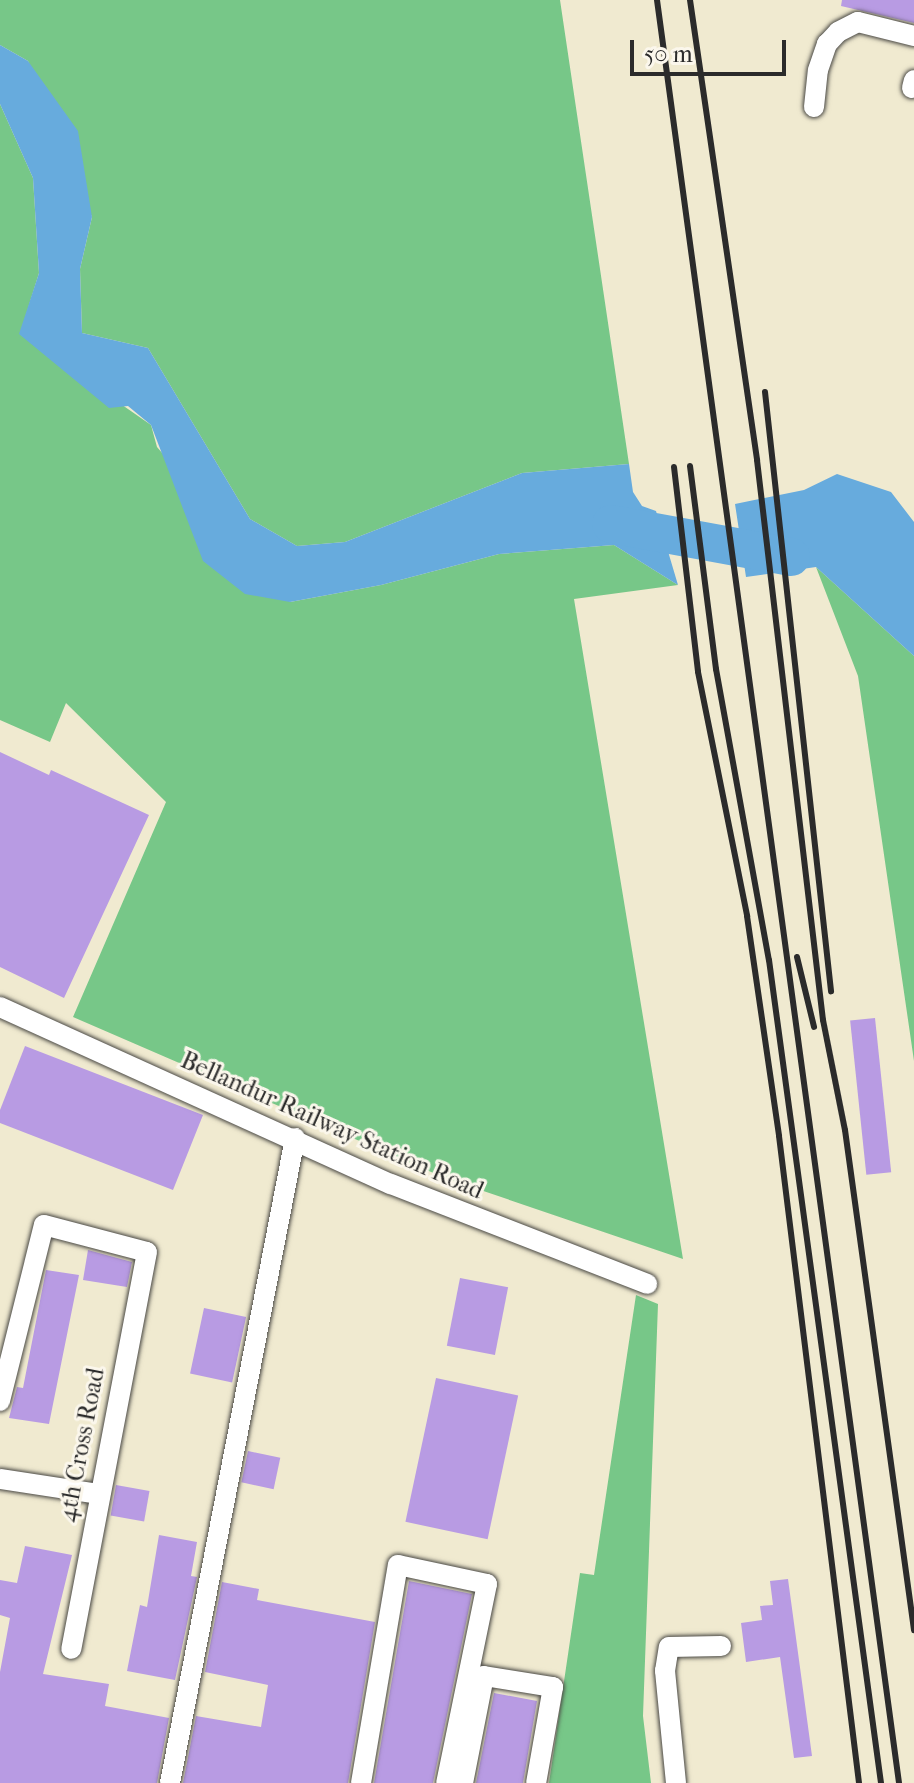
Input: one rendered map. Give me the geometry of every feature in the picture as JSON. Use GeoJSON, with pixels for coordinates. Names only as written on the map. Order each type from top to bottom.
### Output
{"type":"FeatureCollection","features":[{"type":"Feature","properties":{"kind":"street"},"geometry":{"type":"LineString","coordinates":[[814,107],[818,70],[827,44],[838,32],[858,22],[914,36]]}},
{"type":"Feature","properties":{"kind":"street","name":"Bellandur Railway Station Road"},"geometry":{"type":"LineString","coordinates":[[0,1007],[391,1184],[647,1284]]}},
{"type":"Feature","properties":{"kind":"street"},"geometry":{"type":"LineString","coordinates":[[170,1783],[295,1138]]}},
{"type":"Feature","properties":{"kind":"street","name":"4th Cross Road"},"geometry":{"type":"LineString","coordinates":[[0,1401],[44,1225],[147,1252],[98,1494],[71,1649]]}},
{"type":"Feature","properties":{"kind":"street"},"geometry":{"type":"LineString","coordinates":[[0,1479],[98,1494]]}},
{"type":"Feature","properties":{"kind":"street"},"geometry":{"type":"LineString","coordinates":[[361,1783],[398,1565],[487,1584],[446,1783]]}},
{"type":"Feature","properties":{"kind":"street"},"geometry":{"type":"LineString","coordinates":[[676,1783],[665,1671],[669,1647],[721,1646]]}},
{"type":"Feature","properties":{"kind":"street"},"geometry":{"type":"LineString","coordinates":[[463,1783],[484,1676],[553,1687],[536,1783]]}},
{"type":"Feature","properties":{"kind":"green space"},"geometry":{"type":"Polygon","coordinates":[[[0,0],[560,0],[629,464],[522,473],[345,542],[297,546],[250,519],[148,348],[82,333],[80,269],[92,217],[28,61],[0,45],[0,0]]]}},
{"type":"Feature","properties":{"kind":"green space"},"geometry":{"type":"Polygon","coordinates":[[[0,104],[33,178],[39,273],[20,334],[151,425],[157,447],[290,602],[381,585],[499,554],[614,545],[678,585],[574,599],[683,1259],[445,1178],[73,1017],[166,802],[66,703],[50,742],[0,720],[0,104]]]}},
{"type":"Feature","properties":{"kind":"green space"},"geometry":{"type":"Polygon","coordinates":[[[816,567],[914,656],[914,1061],[858,676],[816,567]]]}},
{"type":"Feature","properties":{"kind":"green space"},"geometry":{"type":"Polygon","coordinates":[[[636,1295],[658,1304],[643,1716],[651,1783],[549,1783],[580,1573],[594,1575],[636,1295]]]}},
{"type":"Feature","properties":{"kind":"water"},"geometry":{"type":"Polygon","coordinates":[[[0,45],[28,61],[78,131],[92,217],[80,269],[82,333],[148,348],[250,519],[297,546],[345,542],[522,473],[629,464],[633,492],[642,506],[656,511],[678,585],[614,545],[499,554],[381,585],[290,602],[245,594],[203,561],[151,425],[128,406],[109,408],[19,334],[39,273],[33,178],[0,104],[0,45]]]}},
{"type":"Feature","properties":{"kind":"water"},"geometry":{"type":"Polygon","coordinates":[[[837,474],[891,492],[914,522],[914,656],[816,567],[746,577],[735,504],[804,490],[837,474]]]}},
{"type":"Feature","properties":{"kind":"building"},"geometry":{"type":"Polygon","coordinates":[[[842,0],[914,0],[914,23],[841,6],[842,0]]]}},
{"type":"Feature","properties":{"kind":"building"},"geometry":{"type":"Polygon","coordinates":[[[0,752],[49,775],[51,770],[149,815],[64,998],[0,967],[0,752]]]}},
{"type":"Feature","properties":{"kind":"building"},"geometry":{"type":"Polygon","coordinates":[[[875,1018],[891,1172],[866,1175],[850,1021],[875,1018]]]}},
{"type":"Feature","properties":{"kind":"building"},"geometry":{"type":"Polygon","coordinates":[[[25,1046],[203,1115],[173,1190],[0,1123],[0,1110],[25,1046]]]}},
{"type":"Feature","properties":{"kind":"building"},"geometry":{"type":"Polygon","coordinates":[[[88,1250],[132,1262],[127,1287],[83,1280],[88,1250]]]}},
{"type":"Feature","properties":{"kind":"building"},"geometry":{"type":"Polygon","coordinates":[[[46,1270],[79,1275],[49,1424],[9,1418],[17,1387],[23,1388],[46,1270]]]}},
{"type":"Feature","properties":{"kind":"building"},"geometry":{"type":"Polygon","coordinates":[[[460,1278],[508,1287],[495,1355],[447,1346],[460,1278]]]}},
{"type":"Feature","properties":{"kind":"building"},"geometry":{"type":"Polygon","coordinates":[[[204,1308],[246,1317],[232,1382],[190,1374],[204,1308]]]}},
{"type":"Feature","properties":{"kind":"building"},"geometry":{"type":"Polygon","coordinates":[[[436,1378],[518,1395],[488,1539],[405,1522],[436,1378]]]}},
{"type":"Feature","properties":{"kind":"building"},"geometry":{"type":"Polygon","coordinates":[[[248,1451],[280,1458],[274,1489],[241,1482],[248,1451]]]}},
{"type":"Feature","properties":{"kind":"building"},"geometry":{"type":"Polygon","coordinates":[[[116,1485],[149,1491],[144,1521],[111,1516],[116,1485]]]}},
{"type":"Feature","properties":{"kind":"building"},"geometry":{"type":"Polygon","coordinates":[[[159,1535],[197,1542],[191,1576],[197,1577],[175,1680],[127,1671],[140,1605],[147,1607],[159,1535]]]}},
{"type":"Feature","properties":{"kind":"building"},"geometry":{"type":"Polygon","coordinates":[[[25,1546],[72,1555],[43,1674],[109,1684],[105,1706],[169,1718],[157,1783],[0,1783],[0,1672],[10,1618],[0,1615],[0,1580],[17,1583],[25,1546]]]}},
{"type":"Feature","properties":{"kind":"building"},"geometry":{"type":"Polygon","coordinates":[[[788,1579],[812,1756],[794,1758],[780,1657],[746,1662],[741,1623],[762,1620],[760,1606],[773,1605],[770,1581],[788,1579]]]}},
{"type":"Feature","properties":{"kind":"building"},"geometry":{"type":"Polygon","coordinates":[[[409,1581],[472,1594],[433,1783],[374,1783],[409,1581]]]}},
{"type":"Feature","properties":{"kind":"building"},"geometry":{"type":"Polygon","coordinates":[[[222,1582],[259,1589],[257,1600],[375,1622],[348,1783],[183,1783],[196,1716],[261,1727],[268,1685],[205,1672],[222,1582]]]}},
{"type":"Feature","properties":{"kind":"building"},"geometry":{"type":"Polygon","coordinates":[[[494,1693],[537,1701],[523,1783],[476,1783],[494,1693]]]}},
{"type":"Feature","properties":{"kind":"waterway"},"geometry":{"type":"LineString","coordinates":[[611,524],[791,557]]}},
{"type":"Feature","properties":{"kind":"railway"},"geometry":{"type":"LineString","coordinates":[[657,0],[899,1783]]}},
{"type":"Feature","properties":{"kind":"railway"},"geometry":{"type":"LineString","coordinates":[[690,0],[757,460],[823,1020],[845,1130],[914,1630]]}},
{"type":"Feature","properties":{"kind":"railway"},"geometry":{"type":"LineString","coordinates":[[765,392],[831,991]]}},
{"type":"Feature","properties":{"kind":"railway"},"geometry":{"type":"LineString","coordinates":[[690,466],[716,669],[769,960],[881,1783]]}},
{"type":"Feature","properties":{"kind":"railway"},"geometry":{"type":"LineString","coordinates":[[674,467],[698,672],[747,916],[779,1136],[859,1783]]}},
{"type":"Feature","properties":{"kind":"railway"},"geometry":{"type":"LineString","coordinates":[[797,957],[814,1027]]}}]}
